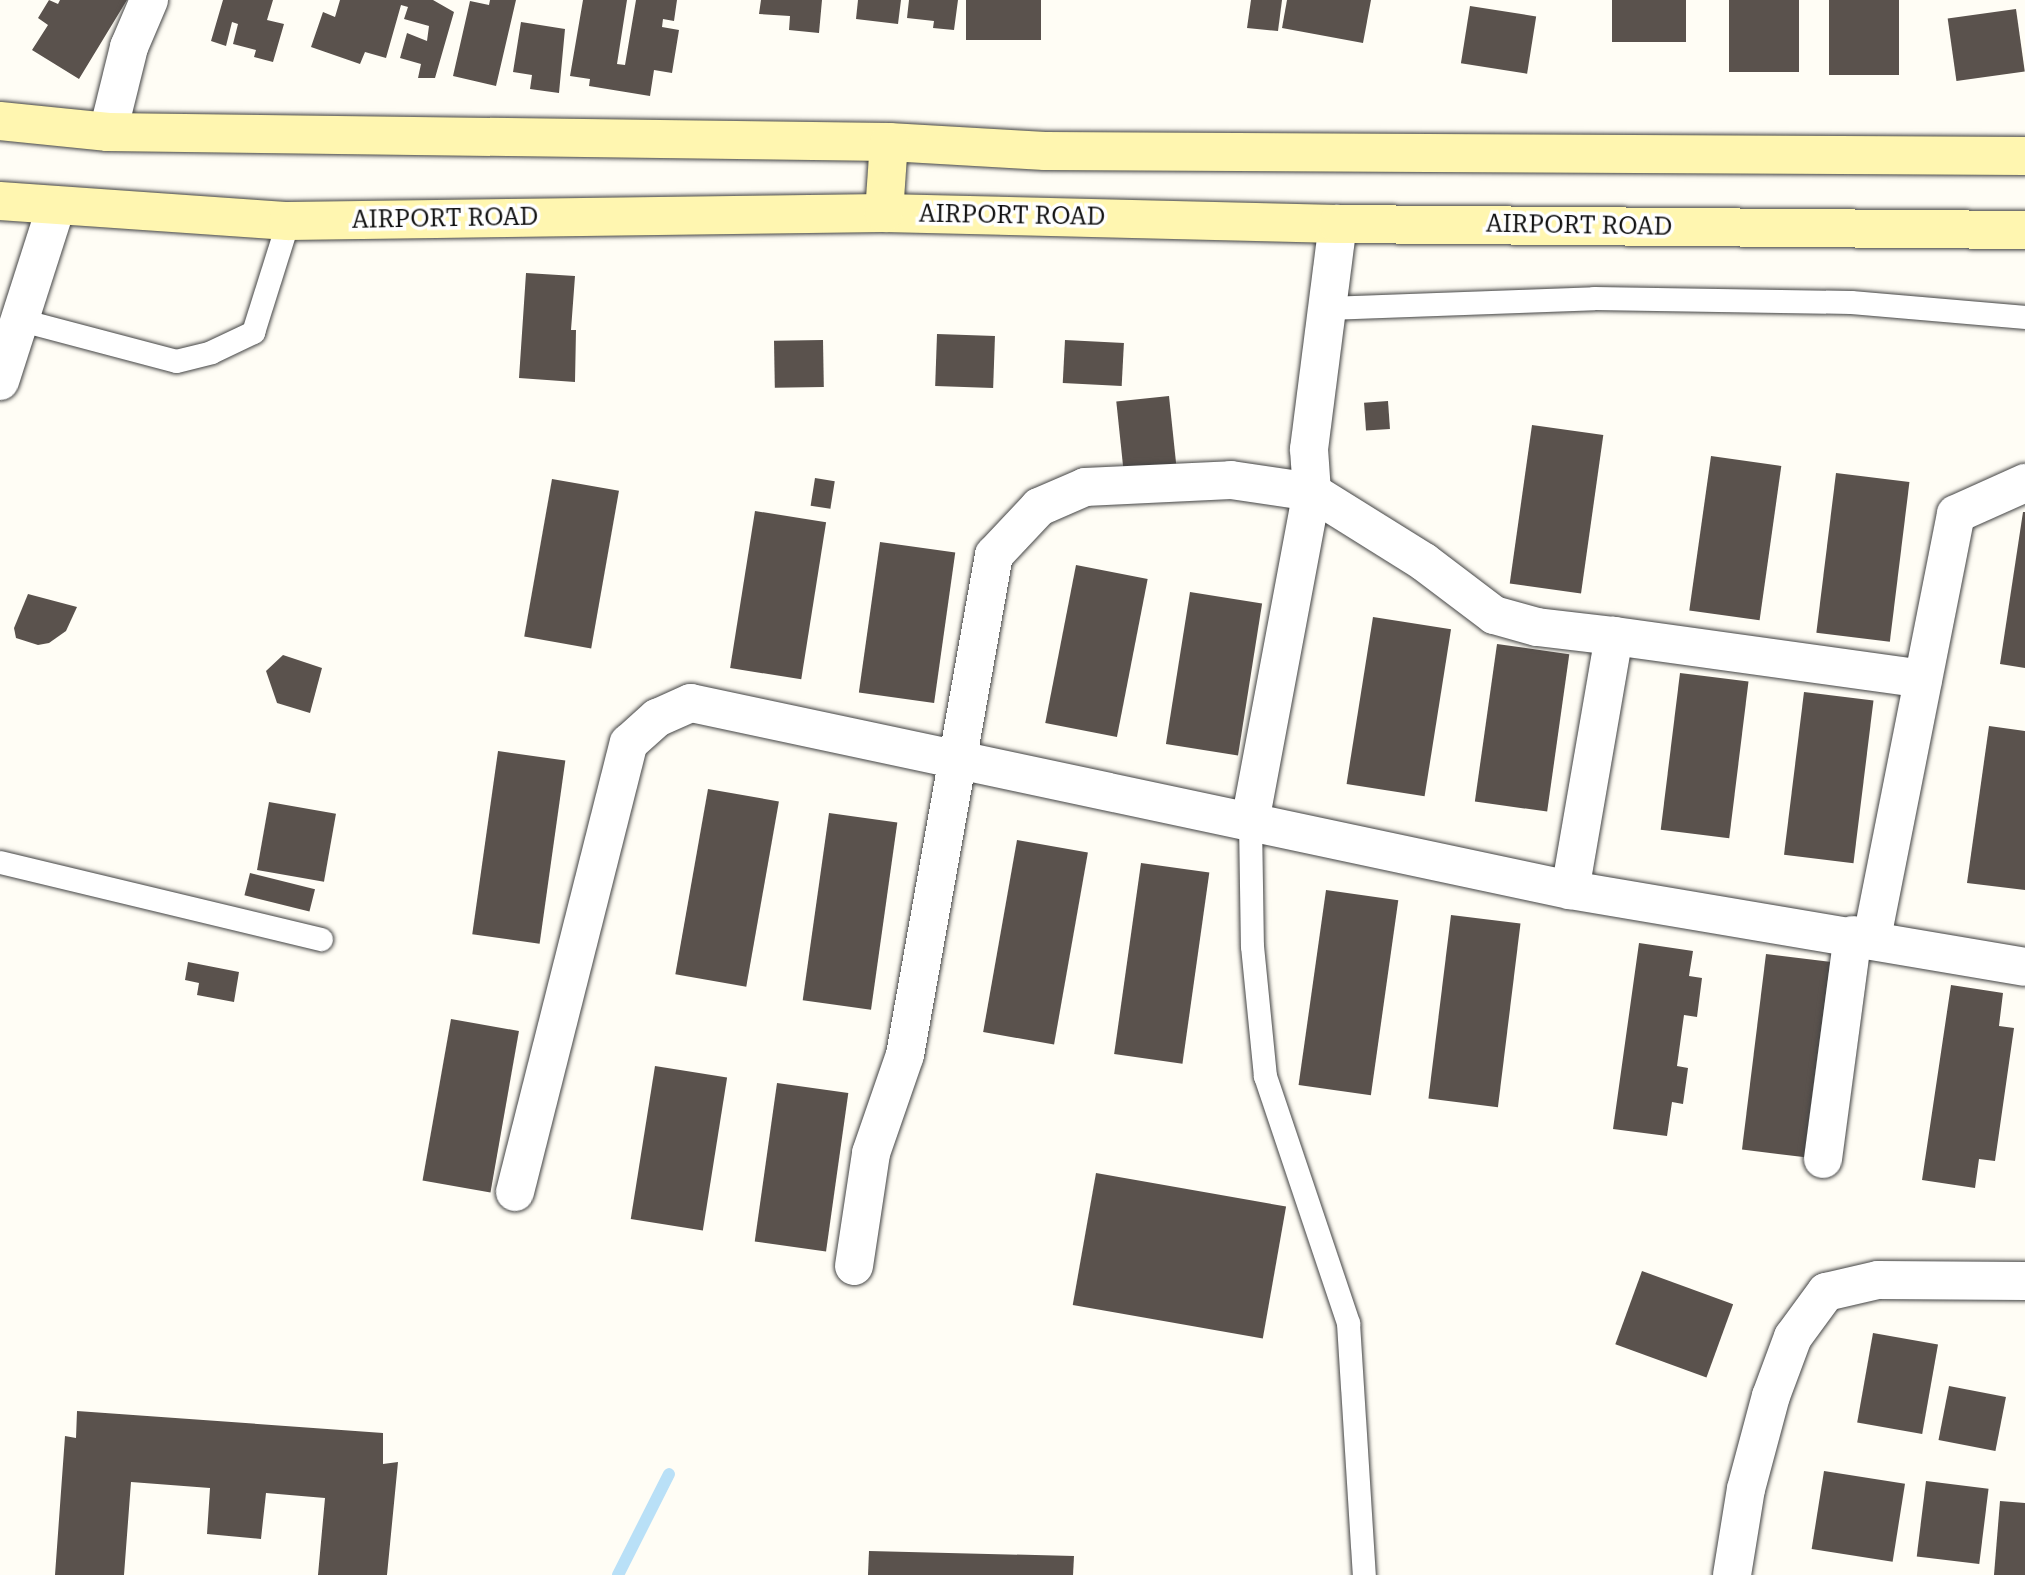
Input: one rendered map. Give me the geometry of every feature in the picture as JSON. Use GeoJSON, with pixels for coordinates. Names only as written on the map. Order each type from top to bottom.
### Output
{"type":"FeatureCollection","features":[{"type":"Feature","properties":{"kind":"main road"},"geometry":{"type":"LineString","coordinates":[[0,121],[108,132],[889,142],[1045,150],[2025,156]]}},
{"type":"Feature","properties":{"kind":"main road"},"geometry":{"type":"LineString","coordinates":[[884,213],[889,142]]}},
{"type":"Feature","properties":{"kind":"main road","name":"AIRPORT ROAD"},"geometry":{"type":"LineString","coordinates":[[0,201],[56,207],[288,221],[884,213],[1338,224],[2025,230]]}},
{"type":"Feature","properties":{"kind":"street"},"geometry":{"type":"LineString","coordinates":[[108,132],[129,47],[149,0]]}},
{"type":"Feature","properties":{"kind":"street"},"geometry":{"type":"LineString","coordinates":[[0,381],[56,207]]}},
{"type":"Feature","properties":{"kind":"street"},"geometry":{"type":"LineString","coordinates":[[1250,822],[1312,492],[1309,449],[1338,224]]}},
{"type":"Feature","properties":{"kind":"street"},"geometry":{"type":"LineString","coordinates":[[854,1266],[871,1153],[905,1055],[993,555],[1039,507],[1085,487],[1231,480],[1312,492],[1424,562],[1494,615],[1537,627],[1923,679]]}},
{"type":"Feature","properties":{"kind":"street"},"geometry":{"type":"LineString","coordinates":[[1823,1159],[1863,936],[1923,679],[1956,513],[2025,483]]}},
{"type":"Feature","properties":{"kind":"street"},"geometry":{"type":"LineString","coordinates":[[1570,890],[1614,636]]}},
{"type":"Feature","properties":{"kind":"street"},"geometry":{"type":"LineString","coordinates":[[515,1192],[629,743],[657,718],[691,703],[956,762],[1570,890],[1863,936],[2025,967]]}},
{"type":"Feature","properties":{"kind":"street"},"geometry":{"type":"LineString","coordinates":[[1732,1575],[1746,1489],[1770,1396],[1793,1338],[1826,1292],[1878,1280],[2025,1281]]}},
{"type":"Feature","properties":{"kind":"lane"},"geometry":{"type":"LineString","coordinates":[[21,320],[176,361],[211,352],[253,332],[288,221]]}},
{"type":"Feature","properties":{"kind":"lane"},"geometry":{"type":"LineString","coordinates":[[1327,308],[1594,298],[1851,302],[2025,317]]}},
{"type":"Feature","properties":{"kind":"lane"},"geometry":{"type":"LineString","coordinates":[[1250,822],[1252,946],[1265,1076],[1348,1323],[1364,1575]]}},
{"type":"Feature","properties":{"kind":"lane"},"geometry":{"type":"LineString","coordinates":[[0,862],[321,939]]}},
{"type":"Feature","properties":{"kind":"building"},"geometry":{"type":"Polygon","coordinates":[[[49,0],[58,4],[60,0],[127,0],[79,79],[32,50],[48,25],[38,18],[49,0]]]}},
{"type":"Feature","properties":{"kind":"building"},"geometry":{"type":"Polygon","coordinates":[[[223,0],[273,0],[267,20],[284,24],[273,62],[254,57],[256,50],[233,44],[238,24],[232,22],[226,46],[211,41],[223,0]]]}},
{"type":"Feature","properties":{"kind":"building"},"geometry":{"type":"Polygon","coordinates":[[[340,0],[433,0],[454,12],[435,78],[418,78],[421,64],[400,58],[407,33],[427,41],[429,26],[404,19],[408,7],[401,5],[386,58],[365,52],[360,64],[311,47],[323,12],[335,17],[340,0]]]}},
{"type":"Feature","properties":{"kind":"building"},"geometry":{"type":"Polygon","coordinates":[[[490,0],[516,0],[496,86],[453,76],[470,1],[489,5],[490,0]]]}},
{"type":"Feature","properties":{"kind":"building"},"geometry":{"type":"Polygon","coordinates":[[[583,0],[627,0],[617,64],[625,65],[636,0],[677,0],[674,21],[663,19],[662,27],[679,30],[672,73],[654,70],[650,96],[589,86],[590,79],[570,76],[583,0]]]}},
{"type":"Feature","properties":{"kind":"building"},"geometry":{"type":"Polygon","coordinates":[[[761,0],[822,0],[819,33],[789,30],[790,16],[759,14],[761,0]]]}},
{"type":"Feature","properties":{"kind":"building"},"geometry":{"type":"Polygon","coordinates":[[[858,0],[901,0],[898,24],[856,19],[858,0]]]}},
{"type":"Feature","properties":{"kind":"building"},"geometry":{"type":"Polygon","coordinates":[[[909,0],[958,0],[954,30],[933,28],[934,21],[907,18],[909,0]]]}},
{"type":"Feature","properties":{"kind":"building"},"geometry":{"type":"Polygon","coordinates":[[[966,0],[1041,0],[1041,40],[966,40],[966,0]]]}},
{"type":"Feature","properties":{"kind":"building"},"geometry":{"type":"Polygon","coordinates":[[[1251,0],[1282,0],[1278,31],[1247,28],[1251,0]]]}},
{"type":"Feature","properties":{"kind":"building"},"geometry":{"type":"Polygon","coordinates":[[[1287,0],[1371,0],[1363,43],[1282,28],[1287,0]]]}},
{"type":"Feature","properties":{"kind":"building"},"geometry":{"type":"Polygon","coordinates":[[[1612,0],[1686,0],[1686,42],[1612,42],[1612,0]]]}},
{"type":"Feature","properties":{"kind":"building"},"geometry":{"type":"Polygon","coordinates":[[[1729,0],[1799,0],[1799,72],[1729,72],[1729,0]]]}},
{"type":"Feature","properties":{"kind":"building"},"geometry":{"type":"Polygon","coordinates":[[[1829,0],[1899,0],[1899,75],[1829,75],[1829,0]]]}},
{"type":"Feature","properties":{"kind":"building"},"geometry":{"type":"Polygon","coordinates":[[[1470,6],[1536,16],[1527,74],[1461,63],[1470,6]]]}},
{"type":"Feature","properties":{"kind":"building"},"geometry":{"type":"Polygon","coordinates":[[[2016,9],[2025,71],[1956,81],[1948,19],[2016,9]]]}},
{"type":"Feature","properties":{"kind":"building"},"geometry":{"type":"Polygon","coordinates":[[[521,22],[565,29],[559,93],[530,89],[532,75],[513,72],[521,22]]]}},
{"type":"Feature","properties":{"kind":"building"},"geometry":{"type":"Polygon","coordinates":[[[526,273],[575,276],[571,330],[576,330],[575,382],[519,378],[526,273]]]}},
{"type":"Feature","properties":{"kind":"building"},"geometry":{"type":"Polygon","coordinates":[[[937,334],[995,336],[993,388],[935,386],[937,334]]]}},
{"type":"Feature","properties":{"kind":"building"},"geometry":{"type":"Polygon","coordinates":[[[823,340],[824,387],[775,388],[774,341],[823,340]]]}},
{"type":"Feature","properties":{"kind":"building"},"geometry":{"type":"Polygon","coordinates":[[[1065,340],[1124,343],[1122,386],[1063,383],[1065,340]]]}},
{"type":"Feature","properties":{"kind":"building"},"geometry":{"type":"Polygon","coordinates":[[[1169,396],[1177,468],[1124,473],[1116,402],[1169,396]]]}},
{"type":"Feature","properties":{"kind":"building"},"geometry":{"type":"Polygon","coordinates":[[[1388,401],[1390,429],[1366,431],[1364,403],[1388,401]]]}},
{"type":"Feature","properties":{"kind":"building"},"geometry":{"type":"Polygon","coordinates":[[[1532,425],[1603,435],[1581,593],[1510,583],[1532,425]]]}},
{"type":"Feature","properties":{"kind":"building"},"geometry":{"type":"Polygon","coordinates":[[[1711,456],[1781,466],[1760,620],[1689,610],[1711,456]]]}},
{"type":"Feature","properties":{"kind":"building"},"geometry":{"type":"Polygon","coordinates":[[[1836,473],[1909,482],[1890,642],[1816,633],[1836,473]]]}},
{"type":"Feature","properties":{"kind":"building"},"geometry":{"type":"Polygon","coordinates":[[[815,478],[835,481],[830,509],[811,506],[815,478]]]}},
{"type":"Feature","properties":{"kind":"building"},"geometry":{"type":"Polygon","coordinates":[[[552,479],[619,491],[591,648],[524,637],[552,479]]]}},
{"type":"Feature","properties":{"kind":"building"},"geometry":{"type":"Polygon","coordinates":[[[755,511],[826,522],[801,679],[730,668],[755,511]]]}},
{"type":"Feature","properties":{"kind":"building"},"geometry":{"type":"Polygon","coordinates":[[[2025,512],[2025,668],[2000,664],[2025,512]]]}},
{"type":"Feature","properties":{"kind":"building"},"geometry":{"type":"Polygon","coordinates":[[[880,542],[955,553],[934,703],[859,693],[880,542]]]}},
{"type":"Feature","properties":{"kind":"building"},"geometry":{"type":"Polygon","coordinates":[[[1076,565],[1148,579],[1117,737],[1045,723],[1076,565]]]}},
{"type":"Feature","properties":{"kind":"building"},"geometry":{"type":"Polygon","coordinates":[[[1190,592],[1262,603],[1238,756],[1166,744],[1190,592]]]}},
{"type":"Feature","properties":{"kind":"building"},"geometry":{"type":"Polygon","coordinates":[[[28,594],[77,607],[66,631],[49,643],[38,645],[16,638],[14,628],[28,594]]]}},
{"type":"Feature","properties":{"kind":"building"},"geometry":{"type":"Polygon","coordinates":[[[1373,617],[1451,629],[1425,796],[1347,784],[1373,617]]]}},
{"type":"Feature","properties":{"kind":"building"},"geometry":{"type":"Polygon","coordinates":[[[1497,644],[1569,654],[1547,812],[1475,801],[1497,644]]]}},
{"type":"Feature","properties":{"kind":"building"},"geometry":{"type":"Polygon","coordinates":[[[283,655],[322,668],[310,713],[277,703],[266,671],[283,655]]]}},
{"type":"Feature","properties":{"kind":"building"},"geometry":{"type":"Polygon","coordinates":[[[1680,673],[1748,681],[1729,838],[1661,830],[1680,673]]]}},
{"type":"Feature","properties":{"kind":"building"},"geometry":{"type":"Polygon","coordinates":[[[1804,692],[1873,701],[1853,863],[1784,855],[1804,692]]]}},
{"type":"Feature","properties":{"kind":"building"},"geometry":{"type":"Polygon","coordinates":[[[1989,726],[2025,731],[2025,890],[1967,883],[1989,726]]]}},
{"type":"Feature","properties":{"kind":"building"},"geometry":{"type":"Polygon","coordinates":[[[498,751],[565,760],[540,944],[472,934],[498,751]]]}},
{"type":"Feature","properties":{"kind":"building"},"geometry":{"type":"Polygon","coordinates":[[[708,789],[779,802],[746,987],[675,974],[708,789]]]}},
{"type":"Feature","properties":{"kind":"building"},"geometry":{"type":"Polygon","coordinates":[[[269,802],[336,814],[324,882],[257,870],[269,802]]]}},
{"type":"Feature","properties":{"kind":"building"},"geometry":{"type":"Polygon","coordinates":[[[829,813],[897,823],[871,1010],[803,1000],[829,813]]]}},
{"type":"Feature","properties":{"kind":"building"},"geometry":{"type":"Polygon","coordinates":[[[1017,840],[1088,853],[1054,1045],[983,1032],[1017,840]]]}},
{"type":"Feature","properties":{"kind":"building"},"geometry":{"type":"Polygon","coordinates":[[[1141,863],[1209,873],[1182,1064],[1114,1054],[1141,863]]]}},
{"type":"Feature","properties":{"kind":"building"},"geometry":{"type":"Polygon","coordinates":[[[250,873],[315,889],[309,912],[244,895],[250,873]]]}},
{"type":"Feature","properties":{"kind":"building"},"geometry":{"type":"Polygon","coordinates":[[[1326,890],[1398,900],[1371,1095],[1299,1085],[1326,890]]]}},
{"type":"Feature","properties":{"kind":"building"},"geometry":{"type":"Polygon","coordinates":[[[1451,915],[1520,924],[1498,1107],[1428,1099],[1451,915]]]}},
{"type":"Feature","properties":{"kind":"building"},"geometry":{"type":"Polygon","coordinates":[[[1639,943],[1693,951],[1689,976],[1702,978],[1697,1017],[1684,1015],[1677,1066],[1688,1068],[1683,1104],[1672,1102],[1667,1136],[1613,1129],[1639,943]]]}},
{"type":"Feature","properties":{"kind":"building"},"geometry":{"type":"Polygon","coordinates":[[[1766,954],[1833,962],[1809,1158],[1742,1150],[1766,954]]]}},
{"type":"Feature","properties":{"kind":"building"},"geometry":{"type":"Polygon","coordinates":[[[188,962],[239,972],[234,1002],[197,995],[199,983],[185,980],[188,962]]]}},
{"type":"Feature","properties":{"kind":"building"},"geometry":{"type":"Polygon","coordinates":[[[1951,985],[2003,993],[1999,1026],[2014,1028],[1995,1161],[1979,1159],[1975,1188],[1922,1180],[1951,985]]]}},
{"type":"Feature","properties":{"kind":"building"},"geometry":{"type":"Polygon","coordinates":[[[451,1019],[519,1031],[490,1192],[423,1181],[451,1019]]]}},
{"type":"Feature","properties":{"kind":"building"},"geometry":{"type":"Polygon","coordinates":[[[655,1066],[727,1077],[703,1231],[631,1219],[655,1066]]]}},
{"type":"Feature","properties":{"kind":"building"},"geometry":{"type":"Polygon","coordinates":[[[777,1083],[848,1093],[826,1251],[755,1241],[777,1083]]]}},
{"type":"Feature","properties":{"kind":"building"},"geometry":{"type":"Polygon","coordinates":[[[1096,1173],[1286,1207],[1263,1338],[1073,1305],[1096,1173]]]}},
{"type":"Feature","properties":{"kind":"building"},"geometry":{"type":"Polygon","coordinates":[[[1642,1271],[1733,1304],[1706,1377],[1615,1344],[1642,1271]]]}},
{"type":"Feature","properties":{"kind":"building"},"geometry":{"type":"Polygon","coordinates":[[[1873,1333],[1938,1344],[1922,1434],[1857,1423],[1873,1333]]]}},
{"type":"Feature","properties":{"kind":"building"},"geometry":{"type":"Polygon","coordinates":[[[1949,1386],[2006,1397],[1995,1451],[1939,1440],[1949,1386]]]}},
{"type":"Feature","properties":{"kind":"building"},"geometry":{"type":"Polygon","coordinates":[[[77,1411],[383,1433],[383,1464],[398,1462],[387,1575],[318,1575],[325,1498],[266,1493],[261,1539],[207,1534],[210,1488],[131,1482],[124,1575],[55,1575],[65,1436],[76,1438],[77,1411]]]}},
{"type":"Feature","properties":{"kind":"building"},"geometry":{"type":"Polygon","coordinates":[[[1824,1471],[1905,1484],[1893,1562],[1812,1549],[1824,1471]]]}},
{"type":"Feature","properties":{"kind":"building"},"geometry":{"type":"Polygon","coordinates":[[[1926,1481],[1989,1489],[1979,1564],[1917,1556],[1926,1481]]]}},
{"type":"Feature","properties":{"kind":"building"},"geometry":{"type":"Polygon","coordinates":[[[2000,1501],[2025,1503],[2025,1575],[1994,1575],[2000,1501]]]}},
{"type":"Feature","properties":{"kind":"building"},"geometry":{"type":"Polygon","coordinates":[[[869,1551],[1074,1556],[1073,1575],[868,1575],[869,1551]]]}},
{"type":"Feature","properties":{"kind":"waterway"},"geometry":{"type":"LineString","coordinates":[[618,1575],[669,1474]]}}]}
